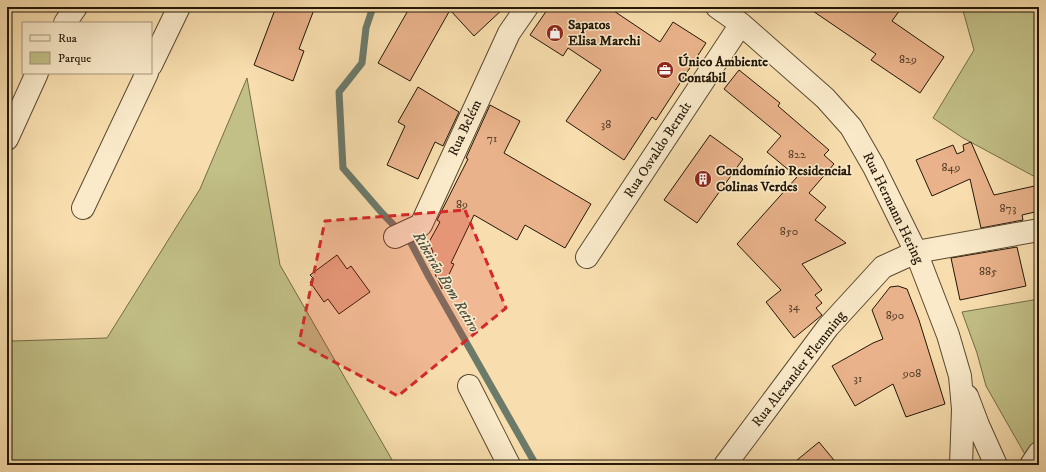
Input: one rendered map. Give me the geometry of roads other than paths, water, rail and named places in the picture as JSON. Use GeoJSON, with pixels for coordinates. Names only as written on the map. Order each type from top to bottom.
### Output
{"type":"FeatureCollection","features":[{"type":"Feature","properties":{"kind":"street"},"geometry":{"type":"LineString","coordinates":[[66,22],[76,7]]}},
{"type":"Feature","properties":{"kind":"street"},"geometry":{"type":"LineString","coordinates":[[152,63],[179,7]]}},
{"type":"Feature","properties":{"kind":"street","name":"Rua Belém"},"geometry":{"type":"LineString","coordinates":[[395,237],[421,225],[509,33],[527,7]]}},
{"type":"Feature","properties":{"kind":"street","name":"Rua Hermann Hering"},"geometry":{"type":"LineString","coordinates":[[717,7],[741,24],[825,98],[851,127],[874,167],[916,252],[948,335],[960,376],[963,409],[961,465]]}},
{"type":"Feature","properties":{"kind":"street","name":"Rua Osvaldo Berndt"},"geometry":{"type":"LineString","coordinates":[[588,257],[741,24]]}},
{"type":"Feature","properties":{"kind":"street"},"geometry":{"type":"LineString","coordinates":[[7,139],[37,74]]}},
{"type":"Feature","properties":{"kind":"street"},"geometry":{"type":"LineString","coordinates":[[83,208],[147,74]]}},
{"type":"Feature","properties":{"kind":"street","name":"Rua Alexander Flemming"},"geometry":{"type":"LineString","coordinates":[[726,465],[828,327],[883,268],[916,252],[1039,230]]}},
{"type":"Feature","properties":{"kind":"street"},"geometry":{"type":"LineString","coordinates":[[960,376],[978,424],[996,465]]}},
{"type":"Feature","properties":{"kind":"street"},"geometry":{"type":"LineString","coordinates":[[469,386],[509,465]]}},
{"type":"Feature","properties":{"kind":"street"},"geometry":{"type":"LineString","coordinates":[[1031,465],[1039,453]]}},
{"type":"Feature","properties":{"kind":"waterway","name":"Ribeirão Bom Retiro"},"geometry":{"type":"LineString","coordinates":[[373,7],[366,28],[362,63],[339,92],[343,168],[382,213],[411,243],[536,465]]}},
{"type":"Feature","properties":{"kind":"place","name":"Sapatos Elisa Marchi"},"geometry":{"type":"Point","coordinates":[555,33]}},
{"type":"Feature","properties":{"kind":"place","name":"Único Ambiente Contábil"},"geometry":{"type":"Point","coordinates":[665,70]}},
{"type":"Feature","properties":{"kind":"place","name":"Condomínio Residencial Colinas Verdes"},"geometry":{"type":"Point","coordinates":[703,179]}}]}
